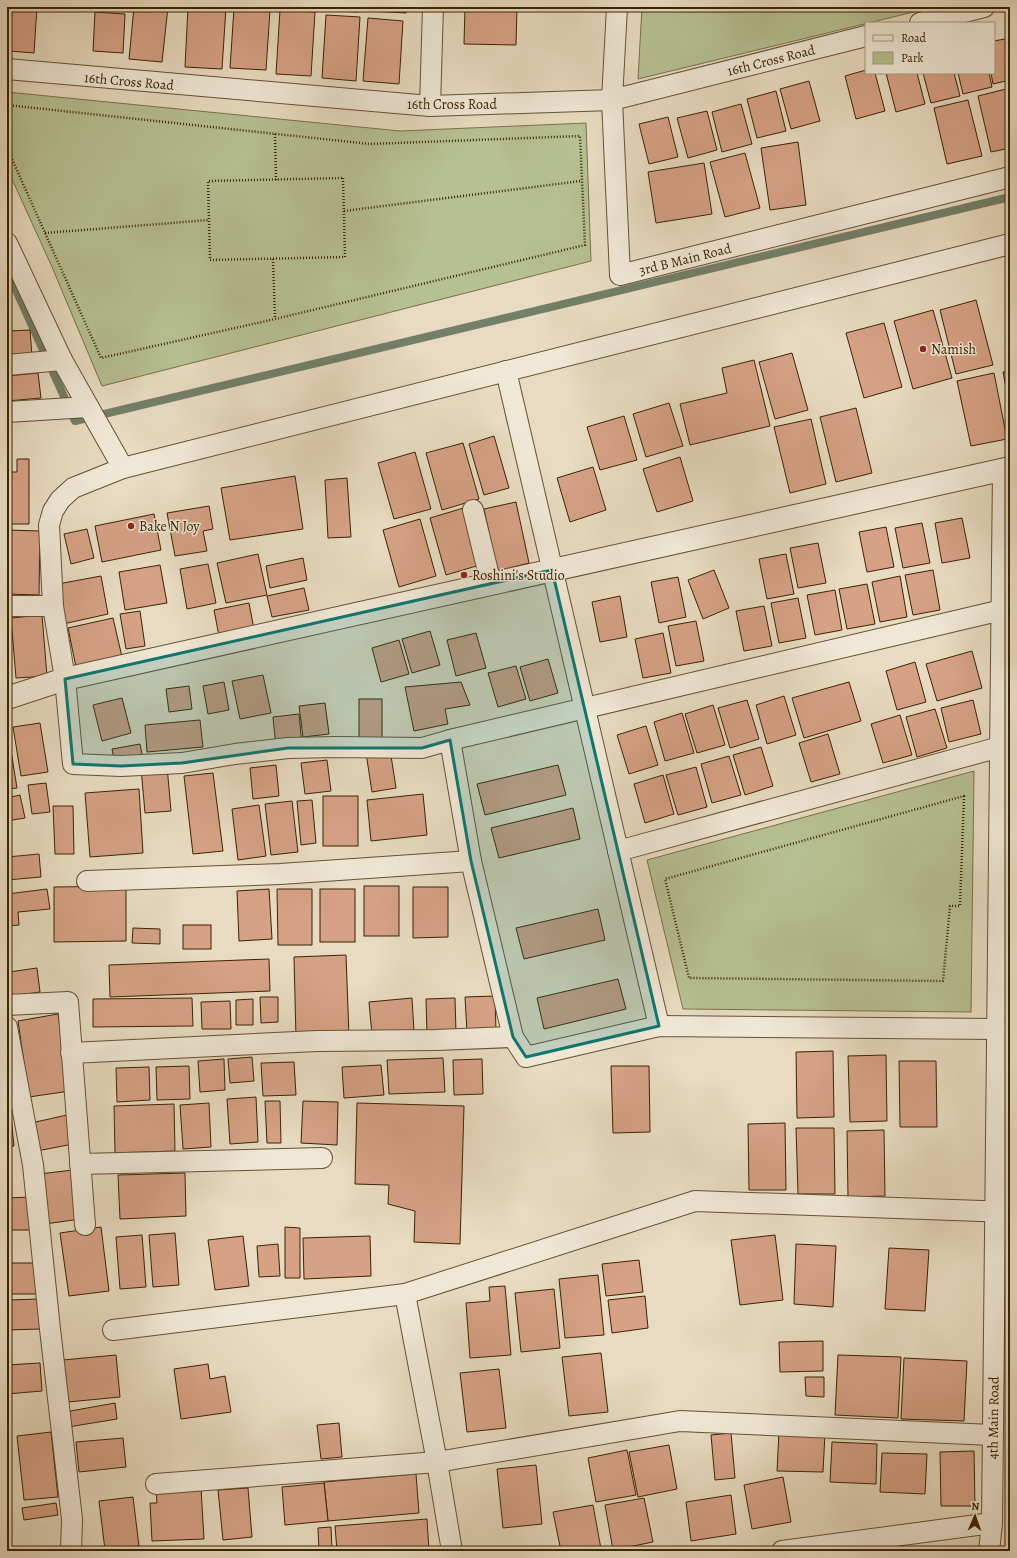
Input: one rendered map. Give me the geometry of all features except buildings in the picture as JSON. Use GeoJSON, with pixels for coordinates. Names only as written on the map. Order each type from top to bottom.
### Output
{"type":"FeatureCollection","features":[{"type":"Feature","properties":{"kind":"street"},"geometry":{"type":"LineString","coordinates":[[430,106],[433,7]]}},
{"type":"Feature","properties":{"kind":"street","name":"3rd B Main Road"},"geometry":{"type":"LineString","coordinates":[[617,7],[612,100],[620,275],[1010,177]]}},
{"type":"Feature","properties":{"kind":"street"},"geometry":{"type":"LineString","coordinates":[[924,22],[984,7]]}},
{"type":"Feature","properties":{"kind":"street","name":"16th Cross Road"},"geometry":{"type":"LineString","coordinates":[[7,69],[430,106],[612,100],[865,36]]}},
{"type":"Feature","properties":{"kind":"street"},"geometry":{"type":"LineString","coordinates":[[7,243],[15,280],[123,468]]}},
{"type":"Feature","properties":{"kind":"street"},"geometry":{"type":"LineString","coordinates":[[1002,610],[450,740],[422,748],[288,748],[235,754],[175,764],[121,766],[73,764],[65,679],[53,606],[49,525],[53,511],[60,500],[73,488],[123,468],[1010,244]]}},
{"type":"Feature","properties":{"kind":"street"},"geometry":{"type":"LineString","coordinates":[[7,365],[62,360]]}},
{"type":"Feature","properties":{"kind":"street"},"geometry":{"type":"LineString","coordinates":[[506,371],[659,1026]]}},
{"type":"Feature","properties":{"kind":"street"},"geometry":{"type":"LineString","coordinates":[[7,412],[88,407]]}},
{"type":"Feature","properties":{"kind":"street"},"geometry":{"type":"LineString","coordinates":[[7,698],[65,679],[1007,469]]}},
{"type":"Feature","properties":{"kind":"street","name":"4th Main Road"},"geometry":{"type":"LineString","coordinates":[[989,1551],[992,1523],[992,1435],[1003,1212],[997,1029],[1002,610],[1007,469]]}},
{"type":"Feature","properties":{"kind":"street"},"geometry":{"type":"LineString","coordinates":[[473,510],[491,584]]}},
{"type":"Feature","properties":{"kind":"street"},"geometry":{"type":"LineString","coordinates":[[7,606],[53,606]]}},
{"type":"Feature","properties":{"kind":"street"},"geometry":{"type":"LineString","coordinates":[[450,740],[471,861],[514,1037],[526,1057],[659,1026],[997,1029]]}},
{"type":"Feature","properties":{"kind":"street"},"geometry":{"type":"LineString","coordinates":[[618,851],[1000,747]]}},
{"type":"Feature","properties":{"kind":"street"},"geometry":{"type":"LineString","coordinates":[[87,881],[280,874],[471,861]]}},
{"type":"Feature","properties":{"kind":"street"},"geometry":{"type":"LineString","coordinates":[[7,1005],[68,1002],[85,1225]]}},
{"type":"Feature","properties":{"kind":"street"},"geometry":{"type":"LineString","coordinates":[[7,1027],[33,1165],[72,1519],[71,1551]]}},
{"type":"Feature","properties":{"kind":"street"},"geometry":{"type":"LineString","coordinates":[[71,1054],[317,1042],[514,1037]]}},
{"type":"Feature","properties":{"kind":"street"},"geometry":{"type":"LineString","coordinates":[[80,1164],[322,1158]]}},
{"type":"Feature","properties":{"kind":"street"},"geometry":{"type":"LineString","coordinates":[[113,1330],[405,1294],[695,1200],[1003,1212]]}},
{"type":"Feature","properties":{"kind":"street"},"geometry":{"type":"LineString","coordinates":[[405,1294],[437,1462],[452,1551]]}},
{"type":"Feature","properties":{"kind":"street"},"geometry":{"type":"LineString","coordinates":[[156,1484],[437,1462],[680,1421],[992,1435]]}},
{"type":"Feature","properties":{"kind":"street"},"geometry":{"type":"LineString","coordinates":[[782,1551],[992,1523]]}},
{"type":"Feature","properties":{"kind":"path"},"geometry":{"type":"LineString","coordinates":[[7,105],[370,144],[580,136],[585,245],[275,319],[101,358],[7,148]]}},
{"type":"Feature","properties":{"kind":"path"},"geometry":{"type":"LineString","coordinates":[[274,134],[276,180]]}},
{"type":"Feature","properties":{"kind":"path"},"geometry":{"type":"LineString","coordinates":[[343,178],[344,211],[345,257],[210,260],[208,182],[343,178]]}},
{"type":"Feature","properties":{"kind":"path"},"geometry":{"type":"LineString","coordinates":[[344,211],[581,181]]}},
{"type":"Feature","properties":{"kind":"path"},"geometry":{"type":"LineString","coordinates":[[45,233],[209,220]]}},
{"type":"Feature","properties":{"kind":"path"},"geometry":{"type":"LineString","coordinates":[[274,259],[275,319]]}},
{"type":"Feature","properties":{"kind":"path"},"geometry":{"type":"LineString","coordinates":[[964,796],[960,906],[950,906],[943,981],[689,978],[665,879],[964,796]]}},
{"type":"Feature","properties":{"kind":"highlighted area"},"geometry":{"type":"Polygon","coordinates":[[[552,570],[659,1026],[526,1057],[513,1037],[471,861],[450,740],[422,748],[288,748],[182,763],[121,766],[73,764],[65,679],[552,570]]]}},
{"type":"Feature","properties":{"kind":"green space"},"geometry":{"type":"Polygon","coordinates":[[[642,7],[934,7],[872,22],[865,22],[865,24],[638,79],[642,7]]]}},
{"type":"Feature","properties":{"kind":"green space"},"geometry":{"type":"Polygon","coordinates":[[[7,92],[400,131],[586,123],[591,261],[102,386],[52,267],[7,168],[7,92]]]}},
{"type":"Feature","properties":{"kind":"green space"},"geometry":{"type":"Polygon","coordinates":[[[974,771],[971,1012],[683,1009],[647,860],[974,771]]]}},
{"type":"Feature","properties":{"kind":"waterway"},"geometry":{"type":"LineString","coordinates":[[7,270],[75,421],[1010,197]]}},
{"type":"Feature","properties":{"kind":"place","name":"Namish"},"geometry":{"type":"Point","coordinates":[923,349]}},
{"type":"Feature","properties":{"kind":"place","name":"Bake N Joy"},"geometry":{"type":"Point","coordinates":[131,526]}},
{"type":"Feature","properties":{"kind":"place","name":"Roshini's Studio"},"geometry":{"type":"Point","coordinates":[464,575]}}]}
